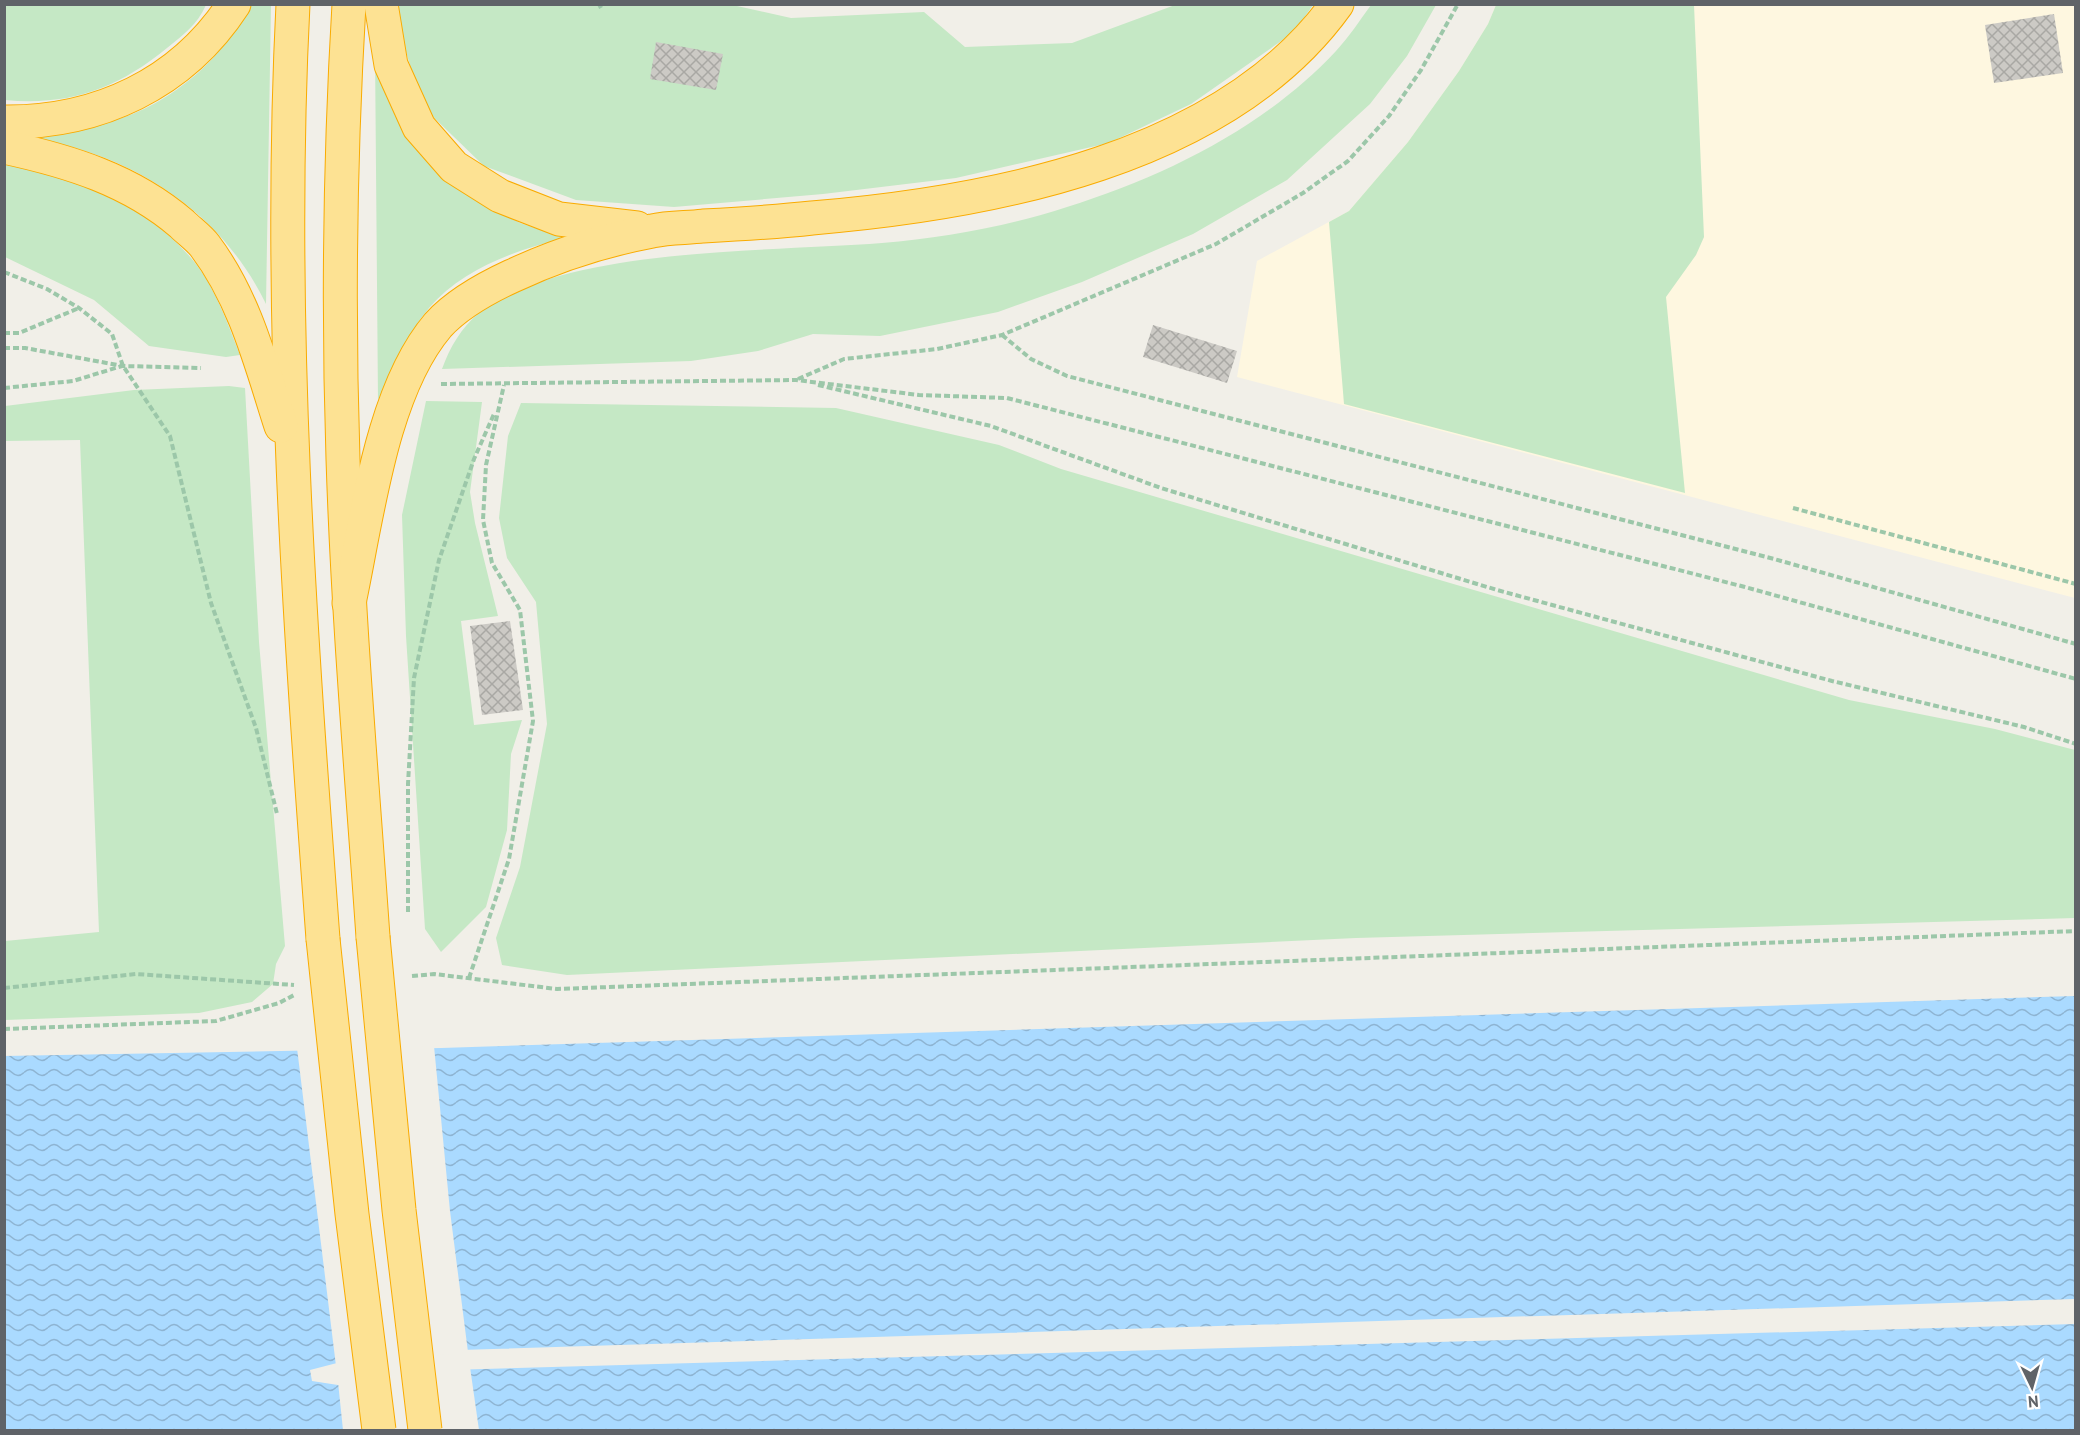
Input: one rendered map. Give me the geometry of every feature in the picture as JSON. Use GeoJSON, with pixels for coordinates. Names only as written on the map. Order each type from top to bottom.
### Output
{"type":"FeatureCollection","features":[{"type":"Feature","properties":{"kind":"highway"},"geometry":{"type":"LineString","coordinates":[[4,122],[35,122],[69,118],[103,109],[134,95],[186,61],[206,42],[234,4]]}},
{"type":"Feature","properties":{"kind":"highway"},"geometry":{"type":"LineString","coordinates":[[293,4],[288,162],[288,311],[300,620],[323,939],[352,1214],[379,1431]]}},
{"type":"Feature","properties":{"kind":"highway"},"geometry":{"type":"LineString","coordinates":[[349,4],[342,167],[341,313],[343,458],[349,603],[373,937],[399,1210],[425,1431]]}},
{"type":"Feature","properties":{"kind":"highway"},"geometry":{"type":"LineString","coordinates":[[381,4],[391,65],[419,127],[454,167],[500,196],[559,219],[654,230]]}},
{"type":"Feature","properties":{"kind":"highway"},"geometry":{"type":"LineString","coordinates":[[349,603],[392,412],[413,363],[439,324],[482,290],[556,256],[654,230],[813,218],[918,206],[1018,187],[1095,165],[1171,135],[1234,101],[1291,56],[1337,4]]}},
{"type":"Feature","properties":{"kind":"highway"},"geometry":{"type":"LineString","coordinates":[[4,147],[40,155],[103,175],[156,202],[204,244],[231,287],[248,324],[292,460]]}},
{"type":"Feature","properties":{"kind":"path"},"geometry":{"type":"LineString","coordinates":[[796,380],[816,369],[843,359],[927,351],[1002,335],[1216,244],[1312,187],[1348,161],[1389,116],[1421,70],[1458,4]]}},
{"type":"Feature","properties":{"kind":"path"},"geometry":{"type":"LineString","coordinates":[[4,272],[47,289],[78,308],[112,334],[123,366],[170,436],[211,603],[256,728],[279,823]]}},
{"type":"Feature","properties":{"kind":"path"},"geometry":{"type":"LineString","coordinates":[[4,333],[19,333],[78,308]]}},
{"type":"Feature","properties":{"kind":"path"},"geometry":{"type":"LineString","coordinates":[[1002,335],[1038,363],[1067,376],[1774,559],[2076,644]]}},
{"type":"Feature","properties":{"kind":"path"},"geometry":{"type":"LineString","coordinates":[[4,348],[25,348],[123,366],[201,368]]}},
{"type":"Feature","properties":{"kind":"path"},"geometry":{"type":"LineString","coordinates":[[4,388],[73,381],[123,366]]}},
{"type":"Feature","properties":{"kind":"path"},"geometry":{"type":"LineString","coordinates":[[796,380],[992,426],[1161,488],[1497,591],[1832,681],[2024,727],[2076,744]]}},
{"type":"Feature","properties":{"kind":"path"},"geometry":{"type":"LineString","coordinates":[[441,384],[796,380],[919,395],[1006,398],[1745,586],[2076,679]]}},
{"type":"Feature","properties":{"kind":"path"},"geometry":{"type":"LineString","coordinates":[[408,923],[408,794],[414,678],[439,560],[474,459],[504,385]]}},
{"type":"Feature","properties":{"kind":"path"},"geometry":{"type":"LineString","coordinates":[[469,978],[509,859],[533,721],[520,610],[492,563],[483,520],[486,465],[497,407]]}},
{"type":"Feature","properties":{"kind":"path"},"geometry":{"type":"LineString","coordinates":[[1793,508],[2076,584]]}},
{"type":"Feature","properties":{"kind":"path"},"geometry":{"type":"LineString","coordinates":[[400,977],[434,974],[557,989],[2076,931]]}},
{"type":"Feature","properties":{"kind":"path"},"geometry":{"type":"LineString","coordinates":[[4,988],[136,974],[298,985]]}},
{"type":"Feature","properties":{"kind":"path"},"geometry":{"type":"LineString","coordinates":[[4,1029],[216,1021],[279,1003],[299,992]]}},
{"type":"Feature","properties":{"kind":"shaded area"},"geometry":{"type":"Polygon","coordinates":[[[1496,5],[2075,5],[2075,598],[1237,377],[1257,261],[1349,211],[1408,142],[1459,71],[1488,24],[1496,5]]]}},
{"type":"Feature","properties":{"kind":"green space"},"geometry":{"type":"Polygon","coordinates":[[[728,4],[791,18],[924,12],[965,47],[1072,43],[1175,5],[1313,5],[1294,32],[1191,104],[1109,143],[956,178],[823,194],[674,207],[576,200],[484,166],[422,106],[399,28],[397,5],[728,4]]]}},
{"type":"Feature","properties":{"kind":"green space"},"geometry":{"type":"Polygon","coordinates":[[[4,5],[206,5],[194,24],[184,34],[130,74],[91,92],[50,100],[28,101],[5,100],[4,5]]]}},
{"type":"Feature","properties":{"kind":"green space"},"geometry":{"type":"Polygon","coordinates":[[[246,5],[271,5],[266,304],[253,279],[237,256],[200,216],[178,199],[155,183],[105,158],[25,134],[107,122],[128,116],[170,94],[209,63],[237,25],[246,5]]]}},
{"type":"Feature","properties":{"kind":"green space"},"geometry":{"type":"Polygon","coordinates":[[[1371,5],[1436,5],[1407,56],[1370,104],[1287,180],[1193,234],[1082,282],[998,312],[880,336],[813,334],[758,351],[691,361],[442,369],[457,338],[479,313],[516,291],[563,275],[615,264],[672,256],[929,238],[1045,214],[1104,195],[1177,164],[1246,126],[1308,78],[1336,51],[1371,5]]]}},
{"type":"Feature","properties":{"kind":"green space"},"geometry":{"type":"Polygon","coordinates":[[[1496,5],[1694,5],[1704,237],[1696,255],[1666,297],[1685,493],[1344,404],[1329,222],[1349,211],[1408,142],[1459,71],[1488,24],[1496,5]]]}},
{"type":"Feature","properties":{"kind":"green space"},"geometry":{"type":"Polygon","coordinates":[[[375,52],[395,116],[420,150],[481,203],[520,223],[565,238],[528,248],[491,262],[474,271],[443,294],[413,329],[378,400],[375,52]]]}},
{"type":"Feature","properties":{"kind":"green space"},"geometry":{"type":"Polygon","coordinates":[[[5,158],[82,182],[130,207],[173,239],[207,280],[220,305],[240,355],[226,357],[149,346],[94,300],[5,257],[5,158]]]}},
{"type":"Feature","properties":{"kind":"green space"},"geometry":{"type":"Polygon","coordinates":[[[229,386],[245,388],[259,642],[285,946],[276,964],[273,984],[252,1002],[199,1013],[5,1020],[5,941],[99,932],[80,440],[5,441],[5,406],[134,390],[229,386]]]}},
{"type":"Feature","properties":{"kind":"green space"},"geometry":{"type":"Polygon","coordinates":[[[426,401],[482,402],[470,492],[475,523],[498,616],[461,621],[474,725],[522,720],[511,754],[507,830],[486,907],[441,952],[425,929],[406,636],[402,515],[426,401]]]}},
{"type":"Feature","properties":{"kind":"green space"},"geometry":{"type":"Polygon","coordinates":[[[521,403],[836,408],[999,445],[1061,469],[1849,700],[1995,729],[2075,750],[2075,918],[1356,938],[567,975],[502,965],[496,938],[520,867],[547,724],[536,602],[507,558],[499,518],[508,436],[521,403]]]}},
{"type":"Feature","properties":{"kind":"water"},"geometry":{"type":"Polygon","coordinates":[[[2075,996],[2075,1299],[460,1350],[337,1363],[310,1370],[312,1381],[338,1385],[448,1370],[2075,1324],[2075,1430],[5,1430],[4,1056],[441,1048],[2075,996]]]}},
{"type":"Feature","properties":{"kind":"pier"},"geometry":{"type":"Polygon","coordinates":[[[434,1046],[450,1211],[468,1352],[336,1366],[297,1048],[434,1046]]]}},
{"type":"Feature","properties":{"kind":"pier"},"geometry":{"type":"Polygon","coordinates":[[[447,1367],[470,1367],[479,1430],[343,1430],[338,1382],[447,1367]]]}},
{"type":"Feature","properties":{"kind":"building"},"geometry":{"type":"Polygon","coordinates":[[[2054,14],[2063,73],[1994,83],[1985,25],[2054,14]]]}},
{"type":"Feature","properties":{"kind":"building"},"geometry":{"type":"Polygon","coordinates":[[[656,42],[723,54],[716,90],[650,79],[656,42]]]}},
{"type":"Feature","properties":{"kind":"building"},"geometry":{"type":"Polygon","coordinates":[[[1153,325],[1237,351],[1227,383],[1143,357],[1153,325]]]}},
{"type":"Feature","properties":{"kind":"building"},"geometry":{"type":"Polygon","coordinates":[[[510,621],[523,710],[482,715],[470,626],[510,621]]]}}]}
